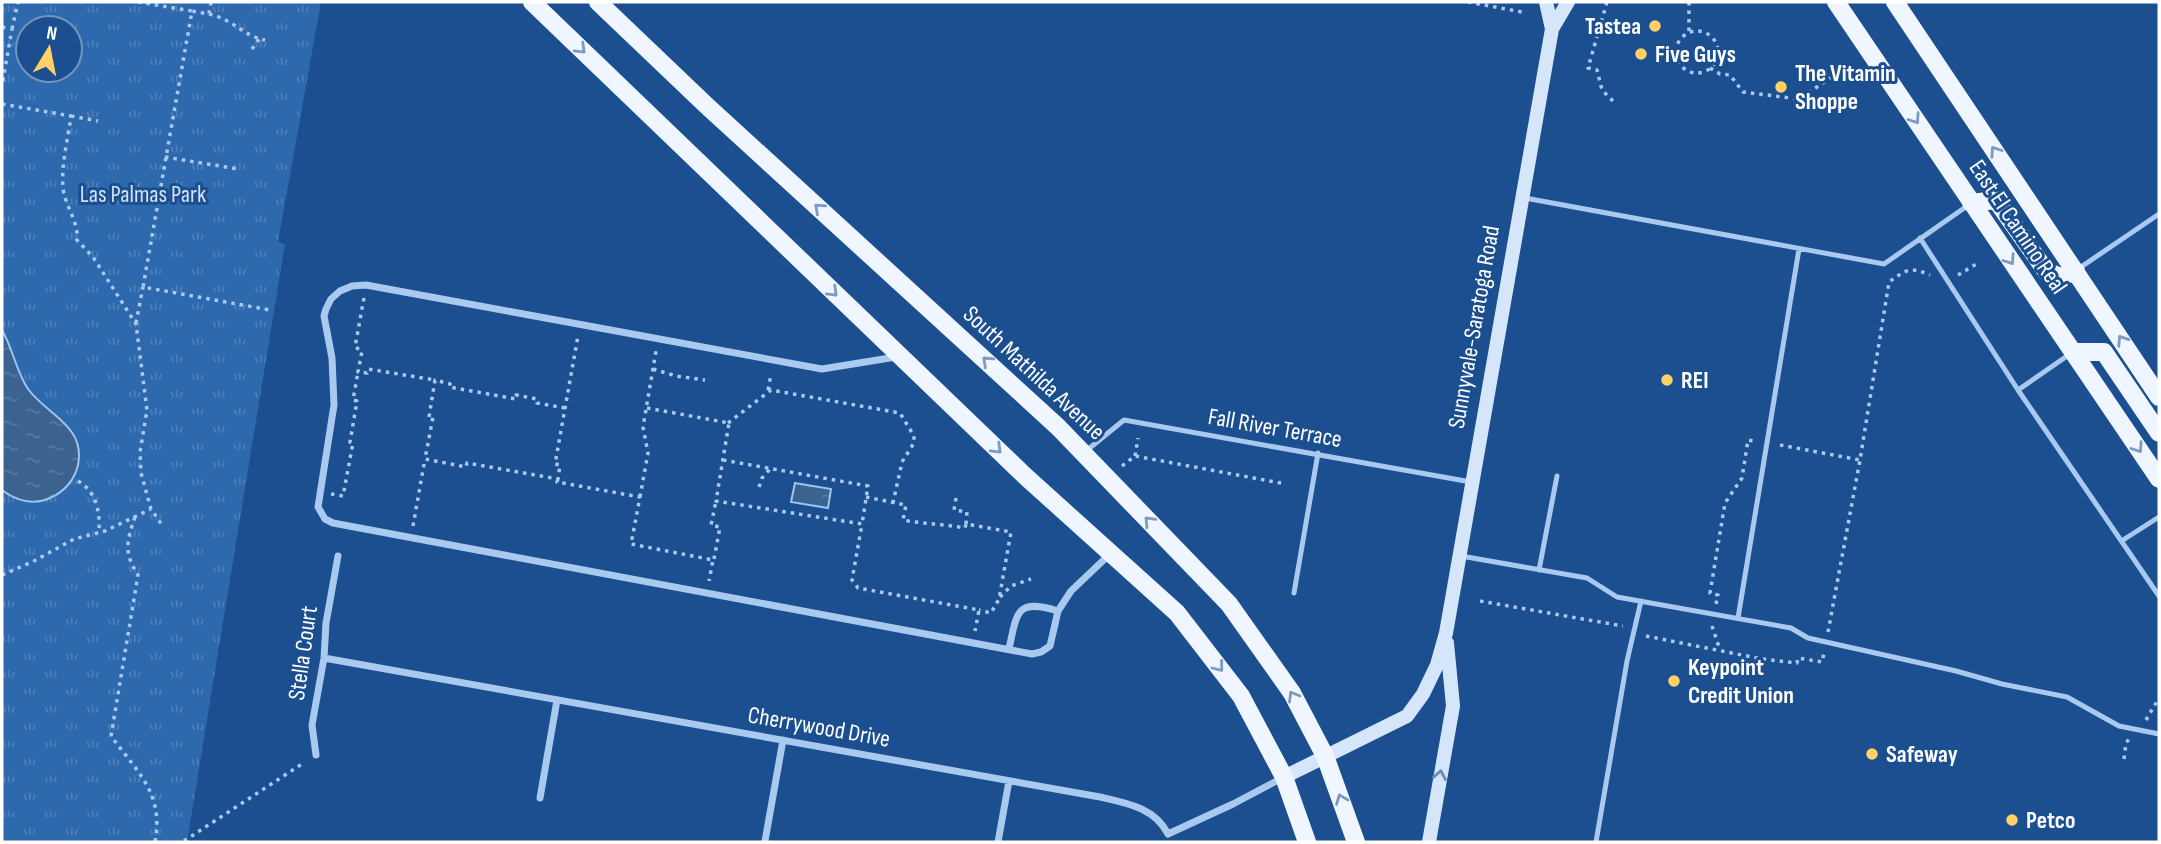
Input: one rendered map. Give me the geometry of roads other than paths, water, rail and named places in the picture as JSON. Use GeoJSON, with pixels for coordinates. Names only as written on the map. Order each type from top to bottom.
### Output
{"type":"FeatureCollection","features":[{"type":"Feature","properties":{"kind":"main road"},"geometry":{"type":"LineString","coordinates":[[532,2],[1025,476],[1177,613],[1241,696],[1284,777],[1307,842]]}},
{"type":"Feature","properties":{"kind":"main road","name":"South Mathilda Avenue"},"geometry":{"type":"LineString","coordinates":[[598,2],[707,106],[1058,427],[1229,604],[1292,693],[1325,757],[1356,842]]}},
{"type":"Feature","properties":{"kind":"main road","name":"Sunnyvale-Saratoga Road"},"geometry":{"type":"LineString","coordinates":[[1546,2],[1552,29]]}},
{"type":"Feature","properties":{"kind":"main road","name":"Sunnyvale-Saratoga Road"},"geometry":{"type":"LineString","coordinates":[[1284,777],[1407,716],[1423,694],[1437,665],[1446,633],[1552,29],[1568,2]]}},
{"type":"Feature","properties":{"kind":"main road","name":"East El Camino Real"},"geometry":{"type":"LineString","coordinates":[[1836,2],[2159,480]]}},
{"type":"Feature","properties":{"kind":"main road","name":"East El Camino Real"},"geometry":{"type":"LineString","coordinates":[[1895,2],[2159,397]]}},
{"type":"Feature","properties":{"kind":"main road"},"geometry":{"type":"LineString","coordinates":[[1971,203],[1996,200],[2046,271],[2061,277],[2076,271]]}},
{"type":"Feature","properties":{"kind":"main road"},"geometry":{"type":"LineString","coordinates":[[2073,352],[2104,352],[2159,433]]}},
{"type":"Feature","properties":{"kind":"main road","name":"Sunnyvale-Saratoga Road"},"geometry":{"type":"LineString","coordinates":[[1429,842],[1453,706],[1446,633]]}},
{"type":"Feature","properties":{"kind":"street"},"geometry":{"type":"LineString","coordinates":[[900,356],[822,369],[366,285],[352,286],[340,291],[331,299],[326,309],[325,327],[333,365],[334,405],[318,507],[325,519],[333,523],[1032,653],[1046,650],[1054,638],[1059,611],[1071,591],[1111,553]]}},
{"type":"Feature","properties":{"kind":"street","name":"Stella Court"},"geometry":{"type":"LineString","coordinates":[[316,755],[312,726],[338,556]]}},
{"type":"Feature","properties":{"kind":"street"},"geometry":{"type":"LineString","coordinates":[[1009,649],[1021,611],[1030,605],[1059,611]]}},
{"type":"Feature","properties":{"kind":"street","name":"Cherrywood Drive"},"geometry":{"type":"LineString","coordinates":[[324,658],[1130,804],[1145,810],[1162,822],[1167,838],[1284,777]]}},
{"type":"Feature","properties":{"kind":"street"},"geometry":{"type":"LineString","coordinates":[[540,798],[557,700]]}},
{"type":"Feature","properties":{"kind":"street"},"geometry":{"type":"LineString","coordinates":[[765,841],[783,740]]}},
{"type":"Feature","properties":{"kind":"street"},"geometry":{"type":"LineString","coordinates":[[998,842],[1009,781]]}},
{"type":"Feature","properties":{"kind":"lane"},"geometry":{"type":"LineString","coordinates":[[1522,198],[1884,264],[1971,203]]}},
{"type":"Feature","properties":{"kind":"lane"},"geometry":{"type":"LineString","coordinates":[[2076,271],[2159,214]]}},
{"type":"Feature","properties":{"kind":"lane"},"geometry":{"type":"LineString","coordinates":[[1920,238],[2018,390],[2159,596]]}},
{"type":"Feature","properties":{"kind":"lane"},"geometry":{"type":"LineString","coordinates":[[1738,618],[1799,249]]}},
{"type":"Feature","properties":{"kind":"lane"},"geometry":{"type":"LineString","coordinates":[[2018,390],[2073,352]]}},
{"type":"Feature","properties":{"kind":"lane","name":"Fall River Terrace"},"geometry":{"type":"LineString","coordinates":[[1084,453],[1124,420],[1471,482]]}},
{"type":"Feature","properties":{"kind":"lane"},"geometry":{"type":"LineString","coordinates":[[1294,593],[1318,453]]}},
{"type":"Feature","properties":{"kind":"lane"},"geometry":{"type":"LineString","coordinates":[[1539,570],[1557,476]]}},
{"type":"Feature","properties":{"kind":"lane"},"geometry":{"type":"LineString","coordinates":[[2123,540],[2159,517]]}},
{"type":"Feature","properties":{"kind":"lane"},"geometry":{"type":"LineString","coordinates":[[1458,555],[1587,578],[1617,597],[1791,628],[1808,638],[2067,697],[2119,726],[2159,734]]}},
{"type":"Feature","properties":{"kind":"lane"},"geometry":{"type":"LineString","coordinates":[[1595,842],[1641,601]]}},
{"type":"Feature","properties":{"kind":"water"},"geometry":{"type":"Polygon","coordinates":[[[2,330],[28,389],[63,422],[76,440],[79,452],[74,475],[69,484],[46,500],[26,501],[2,490],[2,330]]]}},
{"type":"Feature","properties":{"kind":"water"},"geometry":{"type":"Polygon","coordinates":[[[795,483],[831,489],[828,508],[791,502],[795,483]]]}},
{"type":"Feature","properties":{"kind":"place","name":"Tastea"},"geometry":{"type":"Point","coordinates":[1655,26]}},
{"type":"Feature","properties":{"kind":"place","name":"Five Guys"},"geometry":{"type":"Point","coordinates":[1641,54]}},
{"type":"Feature","properties":{"kind":"place","name":"The Vitamin Shoppe"},"geometry":{"type":"Point","coordinates":[1781,87]}},
{"type":"Feature","properties":{"kind":"place","name":"REI"},"geometry":{"type":"Point","coordinates":[1667,380]}},
{"type":"Feature","properties":{"kind":"place","name":"Keypoint Credit Union"},"geometry":{"type":"Point","coordinates":[1674,681]}},
{"type":"Feature","properties":{"kind":"place","name":"Safeway"},"geometry":{"type":"Point","coordinates":[1872,754]}},
{"type":"Feature","properties":{"kind":"place","name":"Petco"},"geometry":{"type":"Point","coordinates":[2012,820]}},
{"type":"Feature","properties":{"kind":"park label","name":"Las Palmas Park"},"geometry":{"type":"Point","coordinates":[143,194]}}]}
